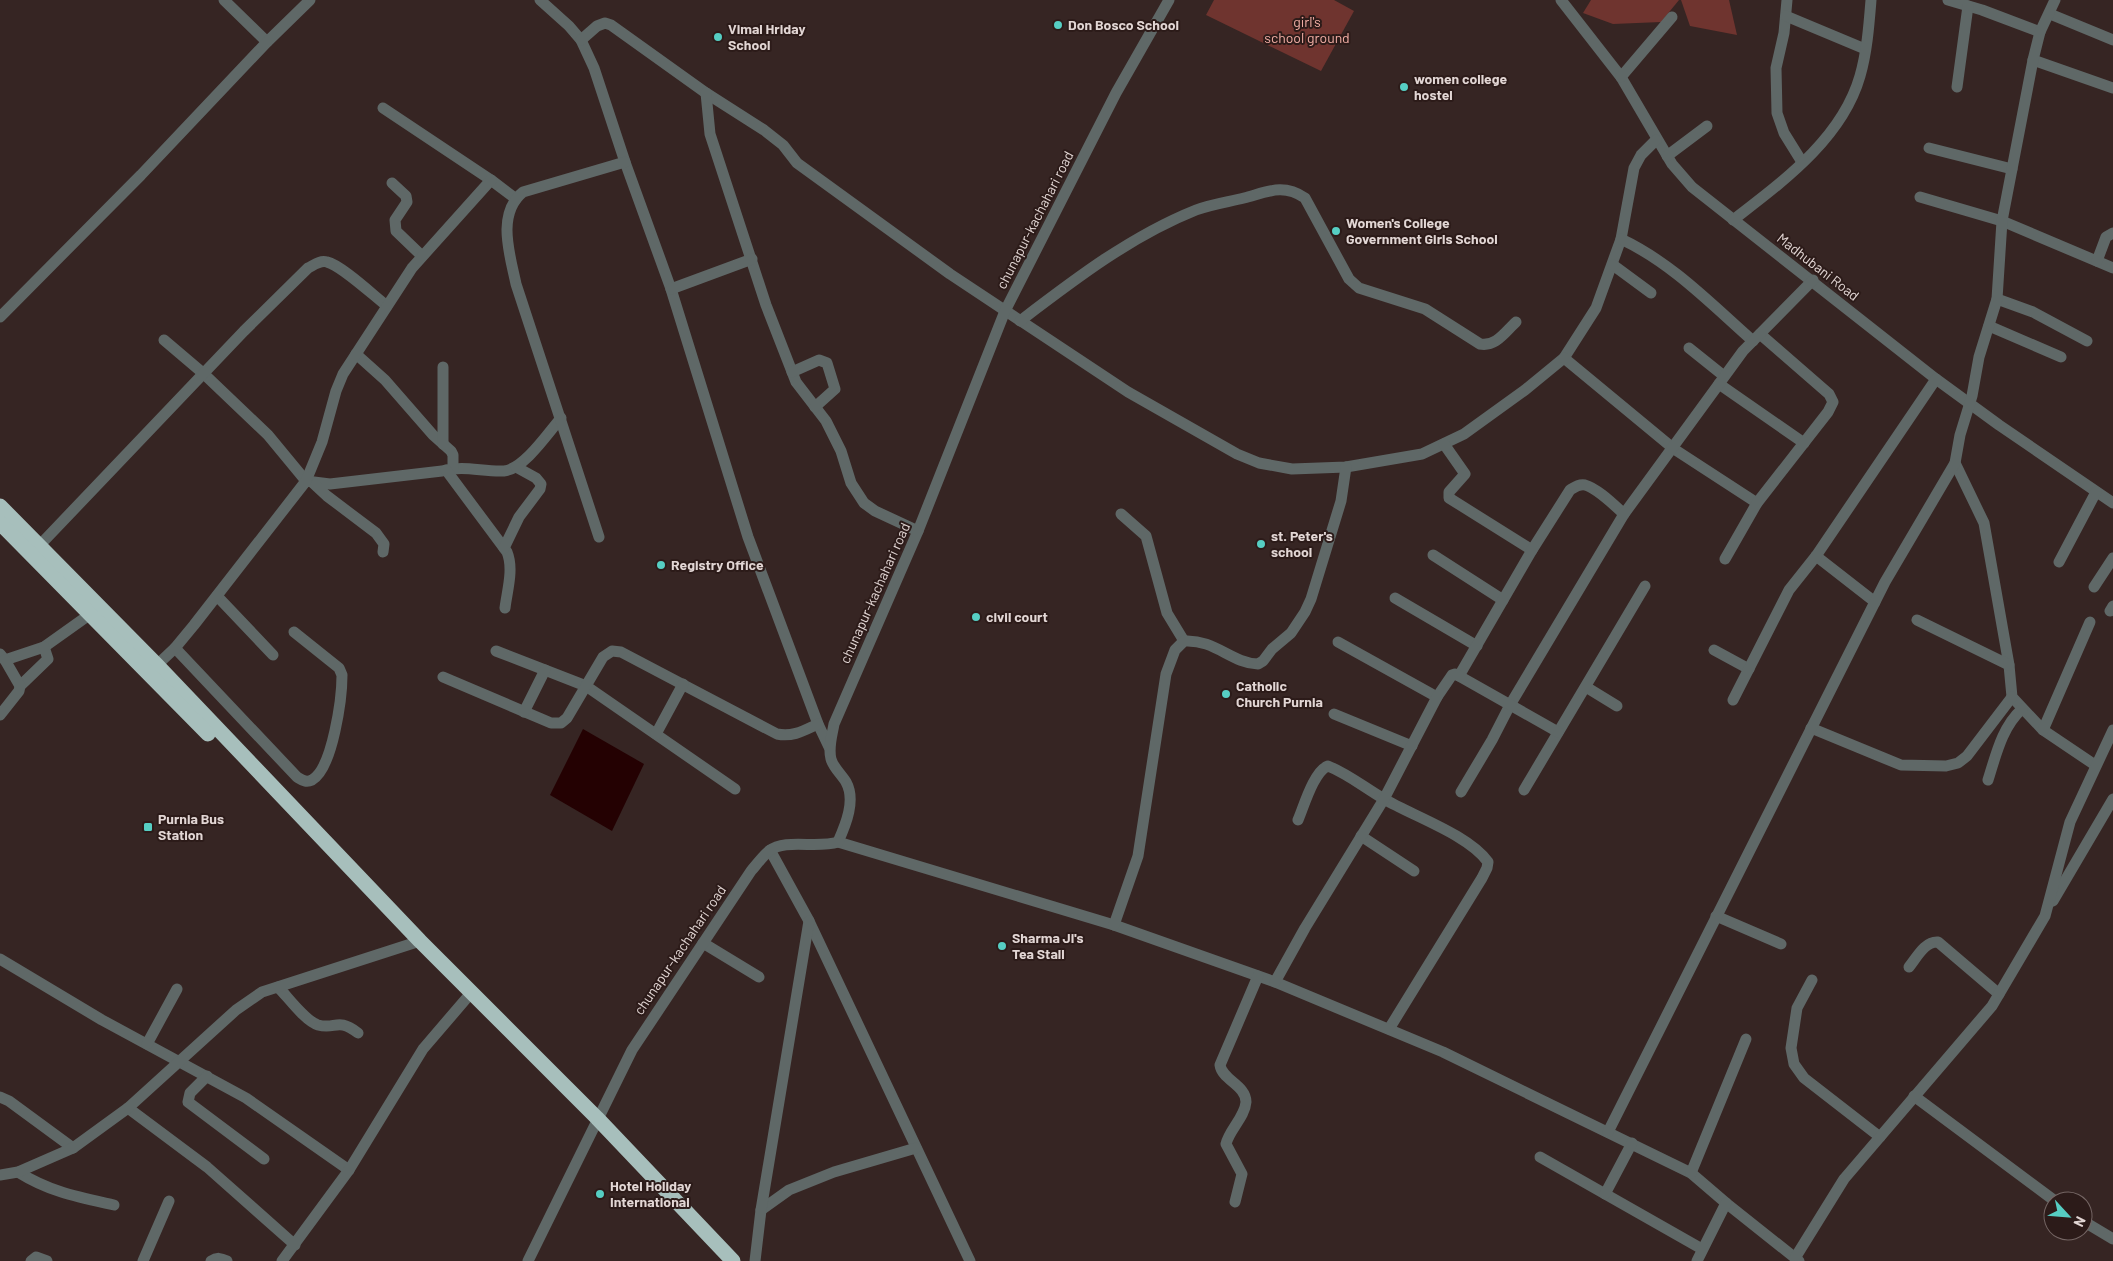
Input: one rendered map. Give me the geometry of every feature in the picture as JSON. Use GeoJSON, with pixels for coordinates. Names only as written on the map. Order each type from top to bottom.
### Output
{"type":"FeatureCollection","features":[{"type":"Feature","properties":{"kind":"highway"},"geometry":{"type":"LineString","coordinates":[[0,506],[39,546],[94,610],[469,997],[733,1261]]}},
{"type":"Feature","properties":{"kind":"highway"},"geometry":{"type":"LineString","coordinates":[[0,523],[157,665],[417,943]]}},
{"type":"Feature","properties":{"kind":"highway"},"geometry":{"type":"LineString","coordinates":[[595,1123],[722,1261]]}},
{"type":"Feature","properties":{"kind":"street"},"geometry":{"type":"LineString","coordinates":[[224,0],[267,42]]}},
{"type":"Feature","properties":{"kind":"street"},"geometry":{"type":"LineString","coordinates":[[0,317],[141,175],[267,42],[310,0]]}},
{"type":"Feature","properties":{"kind":"street"},"geometry":{"type":"LineString","coordinates":[[540,0],[569,26],[581,40],[594,68],[625,162],[671,289],[746,530],[818,724],[829,747],[831,761],[847,783],[850,803],[846,825],[838,842]]}},
{"type":"Feature","properties":{"kind":"street","name":"chunapur-kachahari road"},"geometry":{"type":"LineString","coordinates":[[829,747],[834,724],[918,531],[1005,311],[1116,93],[1169,0]]}},
{"type":"Feature","properties":{"kind":"street","name":"Madhubani Road"},"geometry":{"type":"LineString","coordinates":[[1561,0],[1621,77],[1656,140],[1692,187],[1969,404],[2113,503]]}},
{"type":"Feature","properties":{"kind":"street"},"geometry":{"type":"LineString","coordinates":[[1787,0],[1786,16],[1776,68],[1777,112],[1784,133],[1802,162]]}},
{"type":"Feature","properties":{"kind":"street"},"geometry":{"type":"LineString","coordinates":[[1733,220],[1777,186],[1821,144],[1844,113],[1860,78],[1870,0]]}},
{"type":"Feature","properties":{"kind":"street"},"geometry":{"type":"LineString","coordinates":[[1948,0],[2040,32]]}},
{"type":"Feature","properties":{"kind":"street"},"geometry":{"type":"LineString","coordinates":[[1608,1132],[1875,602],[1954,463],[1979,357],[1997,299],[2002,221],[2033,60],[2040,32],[2055,0]]}},
{"type":"Feature","properties":{"kind":"street"},"geometry":{"type":"LineString","coordinates":[[1957,87],[1968,6]]}},
{"type":"Feature","properties":{"kind":"street"},"geometry":{"type":"LineString","coordinates":[[2050,14],[2113,40]]}},
{"type":"Feature","properties":{"kind":"street"},"geometry":{"type":"LineString","coordinates":[[1786,16],[1865,49]]}},
{"type":"Feature","properties":{"kind":"street"},"geometry":{"type":"LineString","coordinates":[[1621,77],[1672,17]]}},
{"type":"Feature","properties":{"kind":"street"},"geometry":{"type":"LineString","coordinates":[[581,40],[597,26],[605,23],[611,25],[706,93],[764,130],[783,145],[798,163],[950,274],[1128,392],[1237,454],[1259,462],[1292,469],[1346,467],[1422,454],[1464,434],[1525,390],[1564,358],[1596,308],[1613,265],[1621,238],[1634,168],[1641,155],[1656,140]]}},
{"type":"Feature","properties":{"kind":"street"},"geometry":{"type":"LineString","coordinates":[[2033,60],[2113,88]]}},
{"type":"Feature","properties":{"kind":"street"},"geometry":{"type":"LineString","coordinates":[[706,93],[710,134],[766,305],[796,382],[826,421],[835,437],[851,483],[864,503],[918,531]]}},
{"type":"Feature","properties":{"kind":"street"},"geometry":{"type":"LineString","coordinates":[[383,108],[491,180],[516,199]]}},
{"type":"Feature","properties":{"kind":"street"},"geometry":{"type":"LineString","coordinates":[[1667,156],[1707,126]]}},
{"type":"Feature","properties":{"kind":"street"},"geometry":{"type":"LineString","coordinates":[[1929,148],[2012,169]]}},
{"type":"Feature","properties":{"kind":"street"},"geometry":{"type":"LineString","coordinates":[[599,537],[516,284],[508,241],[508,218],[516,199],[523,192],[625,162]]}},
{"type":"Feature","properties":{"kind":"street"},"geometry":{"type":"LineString","coordinates":[[157,665],[175,648],[310,482],[336,391],[343,374],[412,268],[491,180]]}},
{"type":"Feature","properties":{"kind":"street"},"geometry":{"type":"LineString","coordinates":[[392,183],[406,196],[407,202],[395,220],[396,231],[422,256]]}},
{"type":"Feature","properties":{"kind":"street"},"geometry":{"type":"LineString","coordinates":[[1020,321],[1103,259],[1149,232],[1196,210],[1280,189],[1295,191],[1305,198],[1349,279],[1358,288],[1425,309],[1480,344],[1494,343],[1516,322]]}},
{"type":"Feature","properties":{"kind":"street"},"geometry":{"type":"LineString","coordinates":[[1920,197],[2002,221],[2113,268]]}},
{"type":"Feature","properties":{"kind":"street"},"geometry":{"type":"LineString","coordinates":[[2097,261],[2106,237],[2113,233]]}},
{"type":"Feature","properties":{"kind":"street"},"geometry":{"type":"LineString","coordinates":[[1621,238],[1646,251],[1670,267],[1831,398],[1832,406],[1757,504],[1725,559]]}},
{"type":"Feature","properties":{"kind":"street"},"geometry":{"type":"LineString","coordinates":[[671,289],[752,259]]}},
{"type":"Feature","properties":{"kind":"street"},"geometry":{"type":"LineString","coordinates":[[39,546],[244,331],[302,274],[318,262],[327,262],[341,270],[387,306]]}},
{"type":"Feature","properties":{"kind":"street"},"geometry":{"type":"LineString","coordinates":[[1613,265],[1651,293]]}},
{"type":"Feature","properties":{"kind":"street"},"geometry":{"type":"LineString","coordinates":[[1461,792],[1510,705],[1624,514],[1721,380],[1756,338],[1813,280]]}},
{"type":"Feature","properties":{"kind":"street"},"geometry":{"type":"LineString","coordinates":[[1997,299],[2033,312],[2087,341]]}},
{"type":"Feature","properties":{"kind":"street"},"geometry":{"type":"LineString","coordinates":[[1989,326],[2061,357]]}},
{"type":"Feature","properties":{"kind":"street"},"geometry":{"type":"LineString","coordinates":[[164,340],[204,374],[268,435],[310,482],[376,533],[384,544],[383,552]]}},
{"type":"Feature","properties":{"kind":"street"},"geometry":{"type":"LineString","coordinates":[[1688,348],[1721,380],[1804,442]]}},
{"type":"Feature","properties":{"kind":"street"},"geometry":{"type":"LineString","coordinates":[[356,354],[378,373],[432,435],[444,444],[453,455],[450,469],[504,548],[510,560],[505,608]]}},
{"type":"Feature","properties":{"kind":"street"},"geometry":{"type":"LineString","coordinates":[[1564,358],[1672,447],[1757,504]]}},
{"type":"Feature","properties":{"kind":"street"},"geometry":{"type":"LineString","coordinates":[[792,372],[820,360],[827,363],[835,389],[815,407]]}},
{"type":"Feature","properties":{"kind":"street"},"geometry":{"type":"LineString","coordinates":[[443,367],[444,444]]}},
{"type":"Feature","properties":{"kind":"street"},"geometry":{"type":"LineString","coordinates":[[1733,700],[1789,590],[1816,556],[1936,379]]}},
{"type":"Feature","properties":{"kind":"street"},"geometry":{"type":"LineString","coordinates":[[310,482],[330,484],[450,469],[505,471],[516,467],[524,460],[561,418]]}},
{"type":"Feature","properties":{"kind":"street"},"geometry":{"type":"LineString","coordinates":[[1444,444],[1465,474],[1449,492],[1449,498],[1532,550]]}},
{"type":"Feature","properties":{"kind":"street"},"geometry":{"type":"LineString","coordinates":[[1954,463],[1984,524],[2009,665],[2012,697],[2044,730],[2095,765]]}},
{"type":"Feature","properties":{"kind":"street"},"geometry":{"type":"LineString","coordinates":[[504,548],[519,516],[540,489],[541,484],[536,478],[516,467]]}},
{"type":"Feature","properties":{"kind":"street"},"geometry":{"type":"LineString","coordinates":[[1114,924],[1138,856],[1168,668],[1175,650],[1184,641],[1197,640],[1210,644],[1244,661],[1258,664],[1272,648],[1291,633],[1311,599],[1341,501],[1346,467]]}},
{"type":"Feature","properties":{"kind":"street"},"geometry":{"type":"LineString","coordinates":[[1459,676],[1532,550],[1570,490],[1578,485],[1585,485],[1624,514]]}},
{"type":"Feature","properties":{"kind":"street"},"geometry":{"type":"LineString","coordinates":[[2060,562],[2096,492]]}},
{"type":"Feature","properties":{"kind":"street"},"geometry":{"type":"LineString","coordinates":[[1121,514],[1146,536],[1167,613],[1184,641]]}},
{"type":"Feature","properties":{"kind":"street"},"geometry":{"type":"LineString","coordinates":[[1433,555],[1503,600]]}},
{"type":"Feature","properties":{"kind":"street"},"geometry":{"type":"LineString","coordinates":[[1816,556],[1875,602]]}},
{"type":"Feature","properties":{"kind":"street"},"geometry":{"type":"LineString","coordinates":[[2094,587],[2113,558]]}},
{"type":"Feature","properties":{"kind":"street"},"geometry":{"type":"LineString","coordinates":[[1524,790],[1645,586]]}},
{"type":"Feature","properties":{"kind":"street"},"geometry":{"type":"LineString","coordinates":[[217,596],[273,655]]}},
{"type":"Feature","properties":{"kind":"street"},"geometry":{"type":"LineString","coordinates":[[1395,598],[1477,646]]}},
{"type":"Feature","properties":{"kind":"street"},"geometry":{"type":"LineString","coordinates":[[20,686],[2,657],[44,647],[94,610]]}},
{"type":"Feature","properties":{"kind":"street"},"geometry":{"type":"LineString","coordinates":[[1917,620],[2009,665]]}},
{"type":"Feature","properties":{"kind":"street"},"geometry":{"type":"LineString","coordinates":[[2044,730],[2090,622]]}},
{"type":"Feature","properties":{"kind":"street"},"geometry":{"type":"LineString","coordinates":[[175,648],[297,777],[304,781],[311,780],[318,774],[330,749],[334,734],[342,675],[339,668],[294,632]]}},
{"type":"Feature","properties":{"kind":"street"},"geometry":{"type":"LineString","coordinates":[[1338,642],[1437,697]]}},
{"type":"Feature","properties":{"kind":"street"},"geometry":{"type":"LineString","coordinates":[[0,715],[19,691],[20,686],[48,659],[44,647]]}},
{"type":"Feature","properties":{"kind":"street"},"geometry":{"type":"LineString","coordinates":[[1714,650],[1748,669]]}},
{"type":"Feature","properties":{"kind":"street"},"geometry":{"type":"LineString","coordinates":[[496,651],[586,686],[735,789]]}},
{"type":"Feature","properties":{"kind":"street"},"geometry":{"type":"LineString","coordinates":[[443,677],[550,723],[561,723],[567,718],[603,657],[612,651],[621,652],[777,734],[787,736],[798,734],[818,724]]}},
{"type":"Feature","properties":{"kind":"street"},"geometry":{"type":"LineString","coordinates":[[524,712],[545,670]]}},
{"type":"Feature","properties":{"kind":"street"},"geometry":{"type":"LineString","coordinates":[[1275,982],[1305,928],[1384,799],[1437,697],[1452,675],[1459,676],[1558,732]]}},
{"type":"Feature","properties":{"kind":"street"},"geometry":{"type":"LineString","coordinates":[[656,734],[683,684]]}},
{"type":"Feature","properties":{"kind":"street"},"geometry":{"type":"LineString","coordinates":[[1586,687],[1617,706]]}},
{"type":"Feature","properties":{"kind":"street"},"geometry":{"type":"LineString","coordinates":[[1811,728],[1901,765],[1946,766],[1958,763],[1967,756],[2012,697]]}},
{"type":"Feature","properties":{"kind":"street"},"geometry":{"type":"LineString","coordinates":[[1988,780],[2004,733],[2012,718],[2022,709]]}},
{"type":"Feature","properties":{"kind":"street"},"geometry":{"type":"LineString","coordinates":[[1334,714],[1412,746]]}},
{"type":"Feature","properties":{"kind":"street"},"geometry":{"type":"LineString","coordinates":[[2045,916],[2070,822],[2113,730]]}},
{"type":"Feature","properties":{"kind":"street"},"geometry":{"type":"LineString","coordinates":[[1298,820],[1317,776],[1322,768],[1328,766],[1384,799],[1460,838],[1483,855],[1488,862],[1482,878],[1389,1029]]}},
{"type":"Feature","properties":{"kind":"street"},"geometry":{"type":"LineString","coordinates":[[970,1261],[809,921],[770,850],[783,845],[803,844],[816,846],[838,842],[1114,924],[1275,982],[1475,1067],[1691,1173],[1797,1259],[1844,1179],[1992,1006],[2113,799]]}},
{"type":"Feature","properties":{"kind":"street"},"geometry":{"type":"LineString","coordinates":[[1361,836],[1414,871]]}},
{"type":"Feature","properties":{"kind":"street","name":"chunapur-kachahari road"},"geometry":{"type":"LineString","coordinates":[[528,1261],[632,1050],[750,871],[770,850]]}},
{"type":"Feature","properties":{"kind":"street"},"geometry":{"type":"LineString","coordinates":[[1716,916],[1781,944]]}},
{"type":"Feature","properties":{"kind":"street"},"geometry":{"type":"LineString","coordinates":[[755,1261],[761,1210],[809,921]]}},
{"type":"Feature","properties":{"kind":"street"},"geometry":{"type":"LineString","coordinates":[[1909,967],[1926,946],[1938,942],[1999,994]]}},
{"type":"Feature","properties":{"kind":"street"},"geometry":{"type":"LineString","coordinates":[[0,1175],[18,1172],[73,1148],[128,1108],[249,1000],[262,992],[417,943]]}},
{"type":"Feature","properties":{"kind":"street"},"geometry":{"type":"LineString","coordinates":[[703,943],[759,977]]}},
{"type":"Feature","properties":{"kind":"street"},"geometry":{"type":"LineString","coordinates":[[0,959],[102,1020],[246,1098],[349,1170]]}},
{"type":"Feature","properties":{"kind":"street"},"geometry":{"type":"LineString","coordinates":[[1235,1202],[1242,1174],[1226,1144],[1228,1136],[1244,1109],[1246,1101],[1243,1092],[1224,1073],[1220,1064],[1258,976]]}},
{"type":"Feature","properties":{"kind":"street"},"geometry":{"type":"LineString","coordinates":[[1812,980],[1797,1008],[1791,1048],[1794,1064],[1804,1078],[1880,1137]]}},
{"type":"Feature","properties":{"kind":"street"},"geometry":{"type":"LineString","coordinates":[[278,987],[311,1022],[323,1026],[345,1024],[358,1033]]}},
{"type":"Feature","properties":{"kind":"street"},"geometry":{"type":"LineString","coordinates":[[147,1044],[176,990]]}},
{"type":"Feature","properties":{"kind":"street"},"geometry":{"type":"LineString","coordinates":[[288,1253],[349,1170],[423,1049],[469,997]]}},
{"type":"Feature","properties":{"kind":"street"},"geometry":{"type":"LineString","coordinates":[[1691,1173],[1746,1039]]}},
{"type":"Feature","properties":{"kind":"street"},"geometry":{"type":"LineString","coordinates":[[207,1076],[190,1093],[188,1102],[264,1159]]}},
{"type":"Feature","properties":{"kind":"street"},"geometry":{"type":"LineString","coordinates":[[1914,1096],[2043,1193]]}},
{"type":"Feature","properties":{"kind":"street"},"geometry":{"type":"LineString","coordinates":[[0,1097],[9,1101],[73,1148]]}},
{"type":"Feature","properties":{"kind":"street"},"geometry":{"type":"LineString","coordinates":[[128,1108],[206,1167],[288,1253],[298,1261]]}},
{"type":"Feature","properties":{"kind":"street"},"geometry":{"type":"LineString","coordinates":[[1605,1194],[1632,1143]]}},
{"type":"Feature","properties":{"kind":"street"},"geometry":{"type":"LineString","coordinates":[[761,1210],[788,1190],[834,1172],[916,1148]]}},
{"type":"Feature","properties":{"kind":"street"},"geometry":{"type":"LineString","coordinates":[[1540,1157],[1702,1249]]}},
{"type":"Feature","properties":{"kind":"street"},"geometry":{"type":"LineString","coordinates":[[18,1172],[38,1184],[55,1191],[114,1206]]}},
{"type":"Feature","properties":{"kind":"street"},"geometry":{"type":"LineString","coordinates":[[143,1261],[169,1201]]}},
{"type":"Feature","properties":{"kind":"street"},"geometry":{"type":"LineString","coordinates":[[1697,1261],[1726,1203]]}},
{"type":"Feature","properties":{"kind":"street"},"geometry":{"type":"LineString","coordinates":[[2093,1227],[2113,1240]]}},
{"type":"Feature","properties":{"kind":"street"},"geometry":{"type":"LineString","coordinates":[[31,1261],[36,1257],[47,1261]]}},
{"type":"Feature","properties":{"kind":"street"},"geometry":{"type":"LineString","coordinates":[[211,1261],[215,1258],[222,1258],[227,1261]]}},
{"type":"Feature","properties":{"kind":"green space","name":"girl's school ground"},"geometry":{"type":"Polygon","coordinates":[[[1214,0],[1334,0],[1354,11],[1321,71],[1206,15],[1214,0]]]}},
{"type":"Feature","properties":{"kind":"green space"},"geometry":{"type":"Polygon","coordinates":[[[1591,0],[1679,0],[1661,22],[1613,24],[1583,13],[1591,0]]]}},
{"type":"Feature","properties":{"kind":"green space"},"geometry":{"type":"Polygon","coordinates":[[[1681,0],[1729,0],[1737,35],[1690,26],[1681,0]]]}},
{"type":"Feature","properties":{"kind":"shaded area"},"geometry":{"type":"Polygon","coordinates":[[[583,729],[644,764],[612,831],[550,795],[583,729]]]}},
{"type":"Feature","properties":{"kind":"place","name":"Don Bosco School"},"geometry":{"type":"Point","coordinates":[1058,25]}},
{"type":"Feature","properties":{"kind":"place","name":"Vimal Hriday School"},"geometry":{"type":"Point","coordinates":[718,37]}},
{"type":"Feature","properties":{"kind":"place","name":"women college hostel"},"geometry":{"type":"Point","coordinates":[1404,87]}},
{"type":"Feature","properties":{"kind":"place","name":"Women's College Government Girls School"},"geometry":{"type":"Point","coordinates":[1336,231]}},
{"type":"Feature","properties":{"kind":"place","name":"st. Peter's school"},"geometry":{"type":"Point","coordinates":[1261,544]}},
{"type":"Feature","properties":{"kind":"place","name":"Registry Office"},"geometry":{"type":"Point","coordinates":[661,565]}},
{"type":"Feature","properties":{"kind":"place","name":"civil court"},"geometry":{"type":"Point","coordinates":[976,617]}},
{"type":"Feature","properties":{"kind":"place","name":"Catholic Church Purnia"},"geometry":{"type":"Point","coordinates":[1226,694]}},
{"type":"Feature","properties":{"kind":"place","name":"Purnia Bus Station"},"geometry":{"type":"Point","coordinates":[148,827]}},
{"type":"Feature","properties":{"kind":"place","name":"Sharma Ji's Tea Stall"},"geometry":{"type":"Point","coordinates":[1002,946]}},
{"type":"Feature","properties":{"kind":"place","name":"Hotel Holiday International"},"geometry":{"type":"Point","coordinates":[600,1194]}}]}
